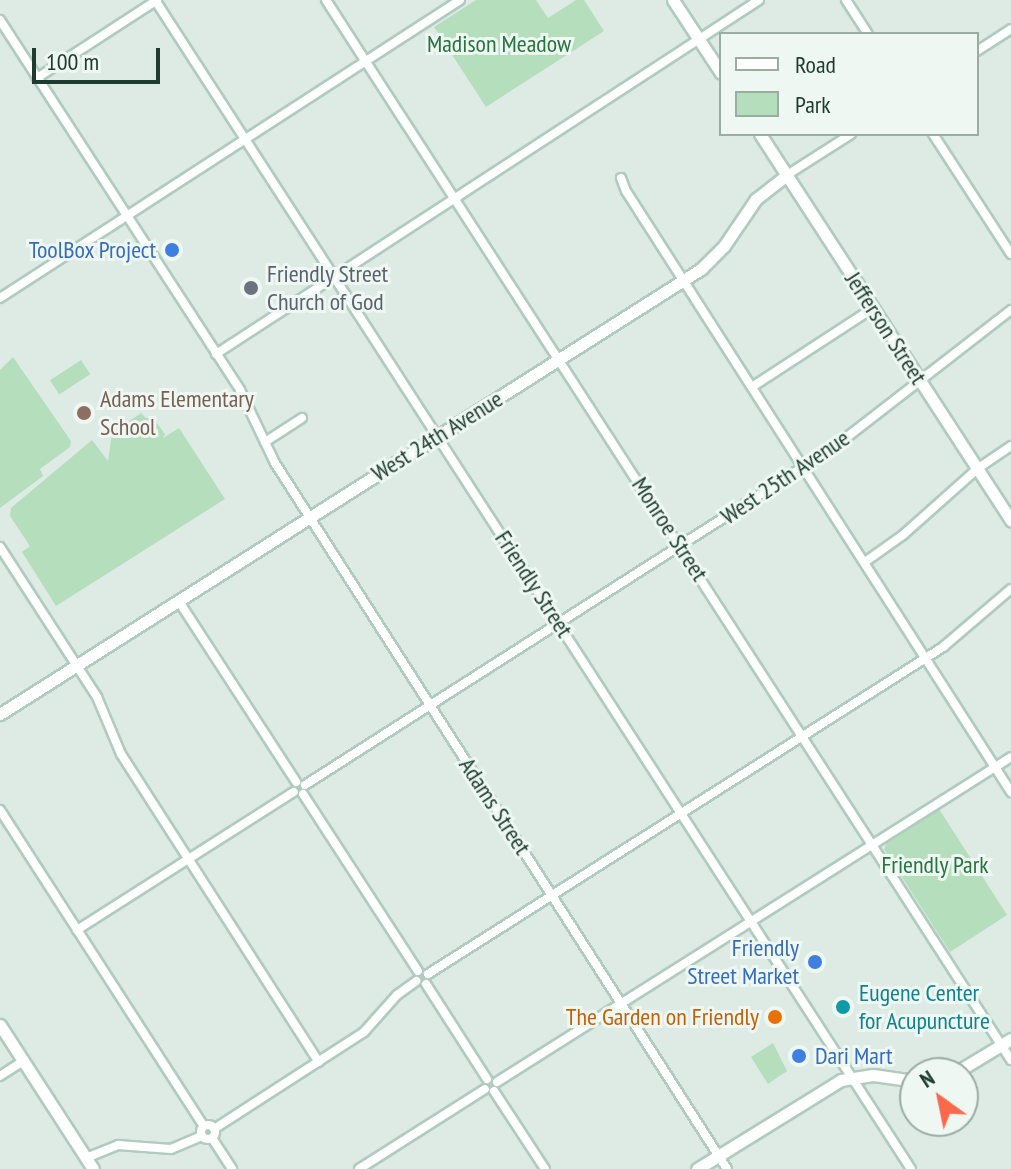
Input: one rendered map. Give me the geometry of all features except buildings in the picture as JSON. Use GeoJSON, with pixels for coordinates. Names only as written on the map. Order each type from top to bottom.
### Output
{"type":"FeatureCollection","features":[{"type":"Feature","properties":{"kind":"street"},"geometry":{"type":"LineString","coordinates":[[37,78],[156,0]]}},
{"type":"Feature","properties":{"kind":"street","name":"Friendly Street"},"geometry":{"type":"LineString","coordinates":[[156,0],[911,1169]]}},
{"type":"Feature","properties":{"kind":"street","name":"Monroe Street"},"geometry":{"type":"LineString","coordinates":[[326,0],[873,845],[1006,1042],[1011,1060]]}},
{"type":"Feature","properties":{"kind":"street"},"geometry":{"type":"LineString","coordinates":[[0,285],[3,296],[460,0]]}},
{"type":"Feature","properties":{"kind":"street"},"geometry":{"type":"LineString","coordinates":[[673,0],[719,70]]}},
{"type":"Feature","properties":{"kind":"street"},"geometry":{"type":"LineString","coordinates":[[216,354],[759,0]]}},
{"type":"Feature","properties":{"kind":"street"},"geometry":{"type":"LineString","coordinates":[[846,0],[867,32]]}},
{"type":"Feature","properties":{"kind":"street","name":"Adams Street"},"geometry":{"type":"LineString","coordinates":[[0,20],[240,390],[265,442],[309,517],[727,1169]]}},
{"type":"Feature","properties":{"kind":"street"},"geometry":{"type":"LineString","coordinates":[[979,50],[1011,29]]}},
{"type":"Feature","properties":{"kind":"street","name":"Jefferson Street"},"geometry":{"type":"LineString","coordinates":[[761,136],[1011,521]]}},
{"type":"Feature","properties":{"kind":"street","name":"West 24th Avenue"},"geometry":{"type":"LineString","coordinates":[[0,714],[683,281],[712,259],[756,199],[848,136]]}},
{"type":"Feature","properties":{"kind":"street"},"geometry":{"type":"LineString","coordinates":[[934,136],[1011,254]]}},
{"type":"Feature","properties":{"kind":"street"},"geometry":{"type":"LineString","coordinates":[[621,178],[626,191],[683,281],[1011,792]]}},
{"type":"Feature","properties":{"kind":"street"},"geometry":{"type":"LineString","coordinates":[[752,387],[873,308]]}},
{"type":"Feature","properties":{"kind":"street","name":"West 25th Avenue"},"geometry":{"type":"LineString","coordinates":[[77,930],[803,467],[1011,310]]}},
{"type":"Feature","properties":{"kind":"street"},"geometry":{"type":"LineString","coordinates":[[265,442],[302,418]]}},
{"type":"Feature","properties":{"kind":"street"},"geometry":{"type":"LineString","coordinates":[[865,562],[903,535],[977,469],[1011,446]]}},
{"type":"Feature","properties":{"kind":"street"},"geometry":{"type":"LineString","coordinates":[[0,547],[97,697],[121,754],[319,1062]]}},
{"type":"Feature","properties":{"kind":"street"},"geometry":{"type":"LineString","coordinates":[[426,984],[428,974],[926,657],[957,636],[1011,589]]}},
{"type":"Feature","properties":{"kind":"street"},"geometry":{"type":"LineString","coordinates":[[178,600],[418,971],[428,974]]}},
{"type":"Feature","properties":{"kind":"street"},"geometry":{"type":"LineString","coordinates":[[359,1169],[1011,757]]}},
{"type":"Feature","properties":{"kind":"street"},"geometry":{"type":"LineString","coordinates":[[0,810],[232,1169]]}},
{"type":"Feature","properties":{"kind":"street"},"geometry":{"type":"LineString","coordinates":[[0,1025],[89,1164],[118,1145],[171,1149],[208,1132],[364,1032],[397,995],[416,981],[418,971]]}},
{"type":"Feature","properties":{"kind":"street"},"geometry":{"type":"LineString","coordinates":[[416,981],[426,984],[545,1169]]}},
{"type":"Feature","properties":{"kind":"street"},"geometry":{"type":"LineString","coordinates":[[979,1058],[1006,1042]]}},
{"type":"Feature","properties":{"kind":"street"},"geometry":{"type":"LineString","coordinates":[[0,1076],[23,1061]]}},
{"type":"Feature","properties":{"kind":"street"},"geometry":{"type":"LineString","coordinates":[[697,1169],[818,1093],[853,1077],[873,1075],[899,1079]]}},
{"type":"Feature","properties":{"kind":"green space","name":"Madison Meadow"},"geometry":{"type":"Polygon","coordinates":[[[476,0],[536,0],[548,18],[576,0],[584,0],[604,31],[486,107],[434,27],[476,0]]]}},
{"type":"Feature","properties":{"kind":"green space"},"geometry":{"type":"Polygon","coordinates":[[[13,357],[71,441],[70,447],[40,469],[43,476],[0,508],[0,370],[13,357]]]}},
{"type":"Feature","properties":{"kind":"green space"},"geometry":{"type":"Polygon","coordinates":[[[81,360],[90,374],[59,394],[50,380],[81,360]]]}},
{"type":"Feature","properties":{"kind":"green space"},"geometry":{"type":"Polygon","coordinates":[[[141,413],[146,418],[153,418],[165,434],[163,438],[179,428],[225,499],[56,606],[22,552],[30,546],[10,516],[11,508],[92,440],[108,461],[112,433],[141,413]]]}},
{"type":"Feature","properties":{"kind":"green space","name":"Friendly Park"},"geometry":{"type":"Polygon","coordinates":[[[939,809],[1007,915],[950,952],[884,849],[887,843],[939,809]]]}},
{"type":"Feature","properties":{"kind":"green space"},"geometry":{"type":"Polygon","coordinates":[[[773,1043],[787,1071],[768,1084],[751,1057],[773,1043]]]}},
{"type":"Feature","properties":{"kind":"place","name":"ToolBox Project"},"geometry":{"type":"Point","coordinates":[172,250]}},
{"type":"Feature","properties":{"kind":"place","name":"Friendly Street Church of God"},"geometry":{"type":"Point","coordinates":[251,288]}},
{"type":"Feature","properties":{"kind":"place","name":"Adams Elementary School"},"geometry":{"type":"Point","coordinates":[84,413]}},
{"type":"Feature","properties":{"kind":"place","name":"Friendly Street Market"},"geometry":{"type":"Point","coordinates":[815,962]}},
{"type":"Feature","properties":{"kind":"place","name":"Eugene Center for Acupuncture"},"geometry":{"type":"Point","coordinates":[843,1007]}},
{"type":"Feature","properties":{"kind":"place","name":"The Garden on Friendly"},"geometry":{"type":"Point","coordinates":[775,1017]}},
{"type":"Feature","properties":{"kind":"place","name":"Dari Mart"},"geometry":{"type":"Point","coordinates":[799,1056]}}]}
